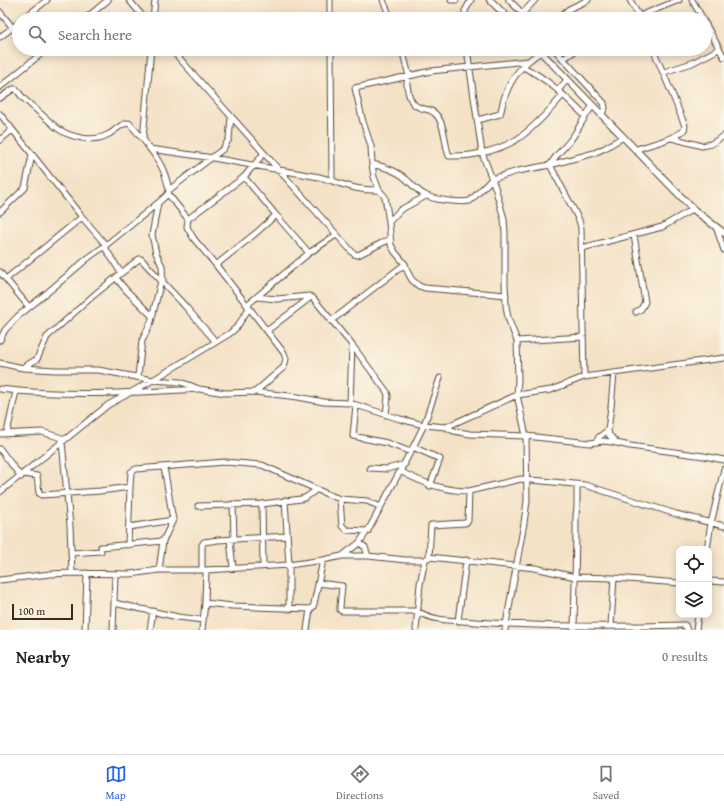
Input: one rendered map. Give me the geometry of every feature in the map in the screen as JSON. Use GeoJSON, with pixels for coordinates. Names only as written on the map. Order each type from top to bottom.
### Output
{"type":"FeatureCollection","features":[{"type":"Feature","properties":{"kind":"street"},"geometry":{"type":"LineString","coordinates":[[32,12],[47,0]]}},
{"type":"Feature","properties":{"kind":"street"},"geometry":{"type":"LineString","coordinates":[[93,12],[108,0]]}},
{"type":"Feature","properties":{"kind":"street"},"geometry":{"type":"LineString","coordinates":[[129,0],[139,12]]}},
{"type":"Feature","properties":{"kind":"street"},"geometry":{"type":"LineString","coordinates":[[154,12],[155,0]]}},
{"type":"Feature","properties":{"kind":"street"},"geometry":{"type":"LineString","coordinates":[[330,0],[330,12]]}},
{"type":"Feature","properties":{"kind":"street"},"geometry":{"type":"LineString","coordinates":[[383,0],[388,12]]}},
{"type":"Feature","properties":{"kind":"street"},"geometry":{"type":"LineString","coordinates":[[451,0],[456,0]]}},
{"type":"Feature","properties":{"kind":"street"},"geometry":{"type":"LineString","coordinates":[[465,12],[471,0]]}},
{"type":"Feature","properties":{"kind":"street"},"geometry":{"type":"LineString","coordinates":[[490,0],[502,12]]}},
{"type":"Feature","properties":{"kind":"street"},"geometry":{"type":"LineString","coordinates":[[509,0],[522,12]]}},
{"type":"Feature","properties":{"kind":"street"},"geometry":{"type":"LineString","coordinates":[[524,12],[535,0]]}},
{"type":"Feature","properties":{"kind":"street"},"geometry":{"type":"LineString","coordinates":[[565,12],[588,0]]}},
{"type":"Feature","properties":{"kind":"street"},"geometry":{"type":"LineString","coordinates":[[630,0],[637,12]]}},
{"type":"Feature","properties":{"kind":"street"},"geometry":{"type":"LineString","coordinates":[[651,12],[679,0]]}},
{"type":"Feature","properties":{"kind":"street"},"geometry":{"type":"LineString","coordinates":[[692,0],[698,12]]}},
{"type":"Feature","properties":{"kind":"street"},"geometry":{"type":"LineString","coordinates":[[0,12],[12,27]]}},
{"type":"Feature","properties":{"kind":"street"},"geometry":{"type":"LineString","coordinates":[[0,37],[12,29]]}},
{"type":"Feature","properties":{"kind":"street"},"geometry":{"type":"LineString","coordinates":[[712,36],[724,57]]}},
{"type":"Feature","properties":{"kind":"street"},"geometry":{"type":"LineString","coordinates":[[712,53],[719,49]]}},
{"type":"Feature","properties":{"kind":"street"},"geometry":{"type":"LineString","coordinates":[[0,87],[38,56]]}},
{"type":"Feature","properties":{"kind":"street"},"geometry":{"type":"LineString","coordinates":[[143,139],[150,56]]}},
{"type":"Feature","properties":{"kind":"street"},"geometry":{"type":"LineString","coordinates":[[177,56],[355,255],[372,249],[390,239]]}},
{"type":"Feature","properties":{"kind":"street"},"geometry":{"type":"LineString","coordinates":[[331,56],[332,180]]}},
{"type":"Feature","properties":{"kind":"street"},"geometry":{"type":"LineString","coordinates":[[404,56],[409,76],[406,82],[411,101],[413,105],[436,114],[439,118],[444,130],[449,156],[482,153],[516,140],[545,114],[563,95]]}},
{"type":"Feature","properties":{"kind":"street"},"geometry":{"type":"LineString","coordinates":[[468,56],[482,153],[492,179],[504,219],[508,318],[517,341],[517,395],[526,436],[527,501],[517,566],[505,627]]}},
{"type":"Feature","properties":{"kind":"street"},"geometry":{"type":"LineString","coordinates":[[478,120],[498,116],[500,114],[510,84],[533,56]]}},
{"type":"Feature","properties":{"kind":"street"},"geometry":{"type":"LineString","coordinates":[[544,56],[693,209],[724,233]]}},
{"type":"Feature","properties":{"kind":"street"},"geometry":{"type":"LineString","coordinates":[[560,56],[604,103],[605,108],[601,115]]}},
{"type":"Feature","properties":{"kind":"street"},"geometry":{"type":"LineString","coordinates":[[563,59],[568,56]]}},
{"type":"Feature","properties":{"kind":"street"},"geometry":{"type":"LineString","coordinates":[[635,150],[672,138],[684,130],[685,126],[656,56]]}},
{"type":"Feature","properties":{"kind":"street"},"geometry":{"type":"LineString","coordinates":[[664,72],[692,63],[706,56]]}},
{"type":"Feature","properties":{"kind":"street"},"geometry":{"type":"LineString","coordinates":[[506,295],[425,288],[412,280],[408,273],[406,264],[391,245],[389,222],[384,197],[376,182],[372,164],[371,146],[362,122],[355,88],[431,71],[528,61]]}},
{"type":"Feature","properties":{"kind":"street"},"geometry":{"type":"LineString","coordinates":[[523,67],[546,80],[585,116]]}},
{"type":"Feature","properties":{"kind":"street"},"geometry":{"type":"LineString","coordinates":[[558,90],[571,68]]}},
{"type":"Feature","properties":{"kind":"street"},"geometry":{"type":"LineString","coordinates":[[0,98],[13,89],[16,90],[63,132],[97,139],[108,135],[121,125],[129,123],[143,139],[162,166],[166,176],[168,192],[188,219],[188,229],[248,307],[268,330],[284,353],[286,360],[284,367],[255,392]]}},
{"type":"Feature","properties":{"kind":"street"},"geometry":{"type":"LineString","coordinates":[[550,165],[557,154],[568,143],[593,106]]}},
{"type":"Feature","properties":{"kind":"street"},"geometry":{"type":"LineString","coordinates":[[0,114],[105,246],[121,273]]}},
{"type":"Feature","properties":{"kind":"street"},"geometry":{"type":"LineString","coordinates":[[0,340],[3,331],[17,317],[88,258],[158,203],[168,192],[223,149],[228,142],[231,117]]}},
{"type":"Feature","properties":{"kind":"street"},"geometry":{"type":"LineString","coordinates":[[0,140],[12,130]]}},
{"type":"Feature","properties":{"kind":"street"},"geometry":{"type":"LineString","coordinates":[[672,138],[702,146],[711,144],[724,136]]}},
{"type":"Feature","properties":{"kind":"street"},"geometry":{"type":"LineString","coordinates":[[372,164],[393,170],[426,196],[459,202],[470,201],[492,179],[518,171],[550,165],[594,152],[605,148],[623,137]]}},
{"type":"Feature","properties":{"kind":"street"},"geometry":{"type":"LineString","coordinates":[[150,149],[255,165],[332,180],[354,188],[379,190]]}},
{"type":"Feature","properties":{"kind":"street"},"geometry":{"type":"LineString","coordinates":[[188,219],[244,177],[264,153]]}},
{"type":"Feature","properties":{"kind":"street"},"geometry":{"type":"LineString","coordinates":[[0,212],[25,188],[32,155]]}},
{"type":"Feature","properties":{"kind":"street"},"geometry":{"type":"LineString","coordinates":[[550,165],[580,220],[582,228],[584,377]]}},
{"type":"Feature","properties":{"kind":"street"},"geometry":{"type":"LineString","coordinates":[[244,177],[309,254]]}},
{"type":"Feature","properties":{"kind":"street"},"geometry":{"type":"LineString","coordinates":[[389,222],[396,212],[426,196]]}},
{"type":"Feature","properties":{"kind":"street"},"geometry":{"type":"LineString","coordinates":[[138,376],[142,340],[152,316],[162,282],[162,266],[156,253],[152,235],[158,203]]}},
{"type":"Feature","properties":{"kind":"street"},"geometry":{"type":"LineString","coordinates":[[582,248],[662,227],[693,209]]}},
{"type":"Feature","properties":{"kind":"street"},"geometry":{"type":"LineString","coordinates":[[216,264],[256,234],[276,215]]}},
{"type":"Feature","properties":{"kind":"street"},"geometry":{"type":"LineString","coordinates":[[6,280],[82,217]]}},
{"type":"Feature","properties":{"kind":"street"},"geometry":{"type":"LineString","coordinates":[[715,226],[724,250]]}},
{"type":"Feature","properties":{"kind":"street"},"geometry":{"type":"LineString","coordinates":[[0,492],[108,405],[131,393],[229,334],[237,327],[248,307],[257,297],[309,254],[336,235]]}},
{"type":"Feature","properties":{"kind":"street"},"geometry":{"type":"LineString","coordinates":[[634,235],[645,302],[641,309],[636,312]]}},
{"type":"Feature","properties":{"kind":"street"},"geometry":{"type":"LineString","coordinates":[[23,368],[37,359],[46,338],[136,260],[142,259],[216,342]]}},
{"type":"Feature","properties":{"kind":"street"},"geometry":{"type":"LineString","coordinates":[[331,321],[406,264]]}},
{"type":"Feature","properties":{"kind":"street"},"geometry":{"type":"LineString","coordinates":[[0,272],[29,307]]}},
{"type":"Feature","properties":{"kind":"street"},"geometry":{"type":"LineString","coordinates":[[116,278],[129,294],[152,316]]}},
{"type":"Feature","properties":{"kind":"street"},"geometry":{"type":"LineString","coordinates":[[257,297],[277,299],[311,297]]}},
{"type":"Feature","properties":{"kind":"street"},"geometry":{"type":"LineString","coordinates":[[311,297],[352,345],[387,392],[386,415]]}},
{"type":"Feature","properties":{"kind":"street"},"geometry":{"type":"LineString","coordinates":[[268,330],[311,297]]}},
{"type":"Feature","properties":{"kind":"street"},"geometry":{"type":"LineString","coordinates":[[517,341],[583,337]]}},
{"type":"Feature","properties":{"kind":"street"},"geometry":{"type":"LineString","coordinates":[[350,403],[352,345]]}},
{"type":"Feature","properties":{"kind":"street"},"geometry":{"type":"LineString","coordinates":[[446,427],[517,395],[551,390],[584,377],[724,358]]}},
{"type":"Feature","properties":{"kind":"street"},"geometry":{"type":"LineString","coordinates":[[0,363],[23,368],[98,370],[138,376],[153,380],[180,382],[199,389]]}},
{"type":"Feature","properties":{"kind":"street"},"geometry":{"type":"LineString","coordinates":[[614,373],[608,430],[612,439],[618,444]]}},
{"type":"Feature","properties":{"kind":"street"},"geometry":{"type":"LineString","coordinates":[[342,556],[359,542],[368,531],[405,464],[424,425],[440,378]]}},
{"type":"Feature","properties":{"kind":"street"},"geometry":{"type":"LineString","coordinates":[[0,389],[52,393],[131,393],[199,389],[226,393],[255,392],[298,397],[324,402],[356,404],[386,415],[424,425],[446,427],[454,431],[470,434],[526,436],[590,443],[612,442],[724,460]]}},
{"type":"Feature","properties":{"kind":"street"},"geometry":{"type":"LineString","coordinates":[[6,434],[16,391]]}},
{"type":"Feature","properties":{"kind":"street"},"geometry":{"type":"LineString","coordinates":[[356,404],[353,436],[387,443],[439,458],[440,460],[430,486]]}},
{"type":"Feature","properties":{"kind":"street"},"geometry":{"type":"LineString","coordinates":[[596,442],[598,437],[608,430]]}},
{"type":"Feature","properties":{"kind":"street"},"geometry":{"type":"LineString","coordinates":[[0,434],[42,432],[64,440]]}},
{"type":"Feature","properties":{"kind":"street"},"geometry":{"type":"LineString","coordinates":[[64,440],[66,494],[72,572]]}},
{"type":"Feature","properties":{"kind":"street"},"geometry":{"type":"LineString","coordinates":[[0,449],[22,475],[37,476],[39,493],[42,495],[66,494],[130,486]]}},
{"type":"Feature","properties":{"kind":"street"},"geometry":{"type":"LineString","coordinates":[[128,545],[131,472],[136,469],[225,462],[258,464],[269,467],[316,490],[340,499],[367,501],[381,507]]}},
{"type":"Feature","properties":{"kind":"street"},"geometry":{"type":"LineString","coordinates":[[370,468],[387,469],[405,464]]}},
{"type":"Feature","properties":{"kind":"street"},"geometry":{"type":"LineString","coordinates":[[159,570],[163,541],[173,520],[164,467]]}},
{"type":"Feature","properties":{"kind":"street"},"geometry":{"type":"LineString","coordinates":[[707,546],[711,523],[724,469]]}},
{"type":"Feature","properties":{"kind":"street"},"geometry":{"type":"LineString","coordinates":[[400,471],[430,486],[461,491],[469,491],[521,479],[585,485],[676,514],[724,526]]}},
{"type":"Feature","properties":{"kind":"street"},"geometry":{"type":"LineString","coordinates":[[574,628],[578,485]]}},
{"type":"Feature","properties":{"kind":"street"},"geometry":{"type":"LineString","coordinates":[[198,506],[262,504],[303,499],[316,490]]}},
{"type":"Feature","properties":{"kind":"street"},"geometry":{"type":"LineString","coordinates":[[416,630],[420,584],[427,559],[431,525],[465,523],[468,521],[469,491]]}},
{"type":"Feature","properties":{"kind":"street"},"geometry":{"type":"LineString","coordinates":[[340,499],[342,526],[347,530],[368,531]]}},
{"type":"Feature","properties":{"kind":"street"},"geometry":{"type":"LineString","coordinates":[[285,500],[286,536],[289,565],[288,609]]}},
{"type":"Feature","properties":{"kind":"street"},"geometry":{"type":"LineString","coordinates":[[233,504],[233,568]]}},
{"type":"Feature","properties":{"kind":"street"},"geometry":{"type":"LineString","coordinates":[[262,504],[263,566]]}},
{"type":"Feature","properties":{"kind":"street"},"geometry":{"type":"LineString","coordinates":[[129,527],[173,520]]}},
{"type":"Feature","properties":{"kind":"street"},"geometry":{"type":"LineString","coordinates":[[202,630],[205,603],[202,543],[218,540],[286,536]]}},
{"type":"Feature","properties":{"kind":"street"},"geometry":{"type":"LineString","coordinates":[[71,553],[163,541]]}},
{"type":"Feature","properties":{"kind":"street"},"geometry":{"type":"LineString","coordinates":[[359,542],[365,547],[368,556]]}},
{"type":"Feature","properties":{"kind":"street"},"geometry":{"type":"LineString","coordinates":[[0,580],[72,572],[137,574],[159,570],[204,570],[289,565],[342,556],[368,556],[466,560],[535,568],[575,577],[614,578],[676,583]]}},
{"type":"Feature","properties":{"kind":"street"},"geometry":{"type":"LineString","coordinates":[[307,630],[310,609],[313,606],[323,560]]}},
{"type":"Feature","properties":{"kind":"street"},"geometry":{"type":"LineString","coordinates":[[458,621],[466,560]]}},
{"type":"Feature","properties":{"kind":"street"},"geometry":{"type":"LineString","coordinates":[[85,630],[87,573]]}},
{"type":"Feature","properties":{"kind":"street"},"geometry":{"type":"LineString","coordinates":[[113,630],[115,574]]}},
{"type":"Feature","properties":{"kind":"street"},"geometry":{"type":"LineString","coordinates":[[611,626],[614,578]]}},
{"type":"Feature","properties":{"kind":"street"},"geometry":{"type":"LineString","coordinates":[[712,581],[724,582]]}},
{"type":"Feature","properties":{"kind":"street"},"geometry":{"type":"LineString","coordinates":[[318,583],[342,586],[340,610],[417,611],[440,620],[505,627],[574,628],[685,625],[687,630]]}},
{"type":"Feature","properties":{"kind":"street"},"geometry":{"type":"LineString","coordinates":[[114,603],[178,617],[203,620]]}},
{"type":"Feature","properties":{"kind":"street"},"geometry":{"type":"LineString","coordinates":[[205,603],[232,606],[310,609]]}},
{"type":"Feature","properties":{"kind":"street"},"geometry":{"type":"LineString","coordinates":[[150,630],[153,611]]}},
{"type":"Feature","properties":{"kind":"street"},"geometry":{"type":"LineString","coordinates":[[696,630],[698,618]]}}]}
